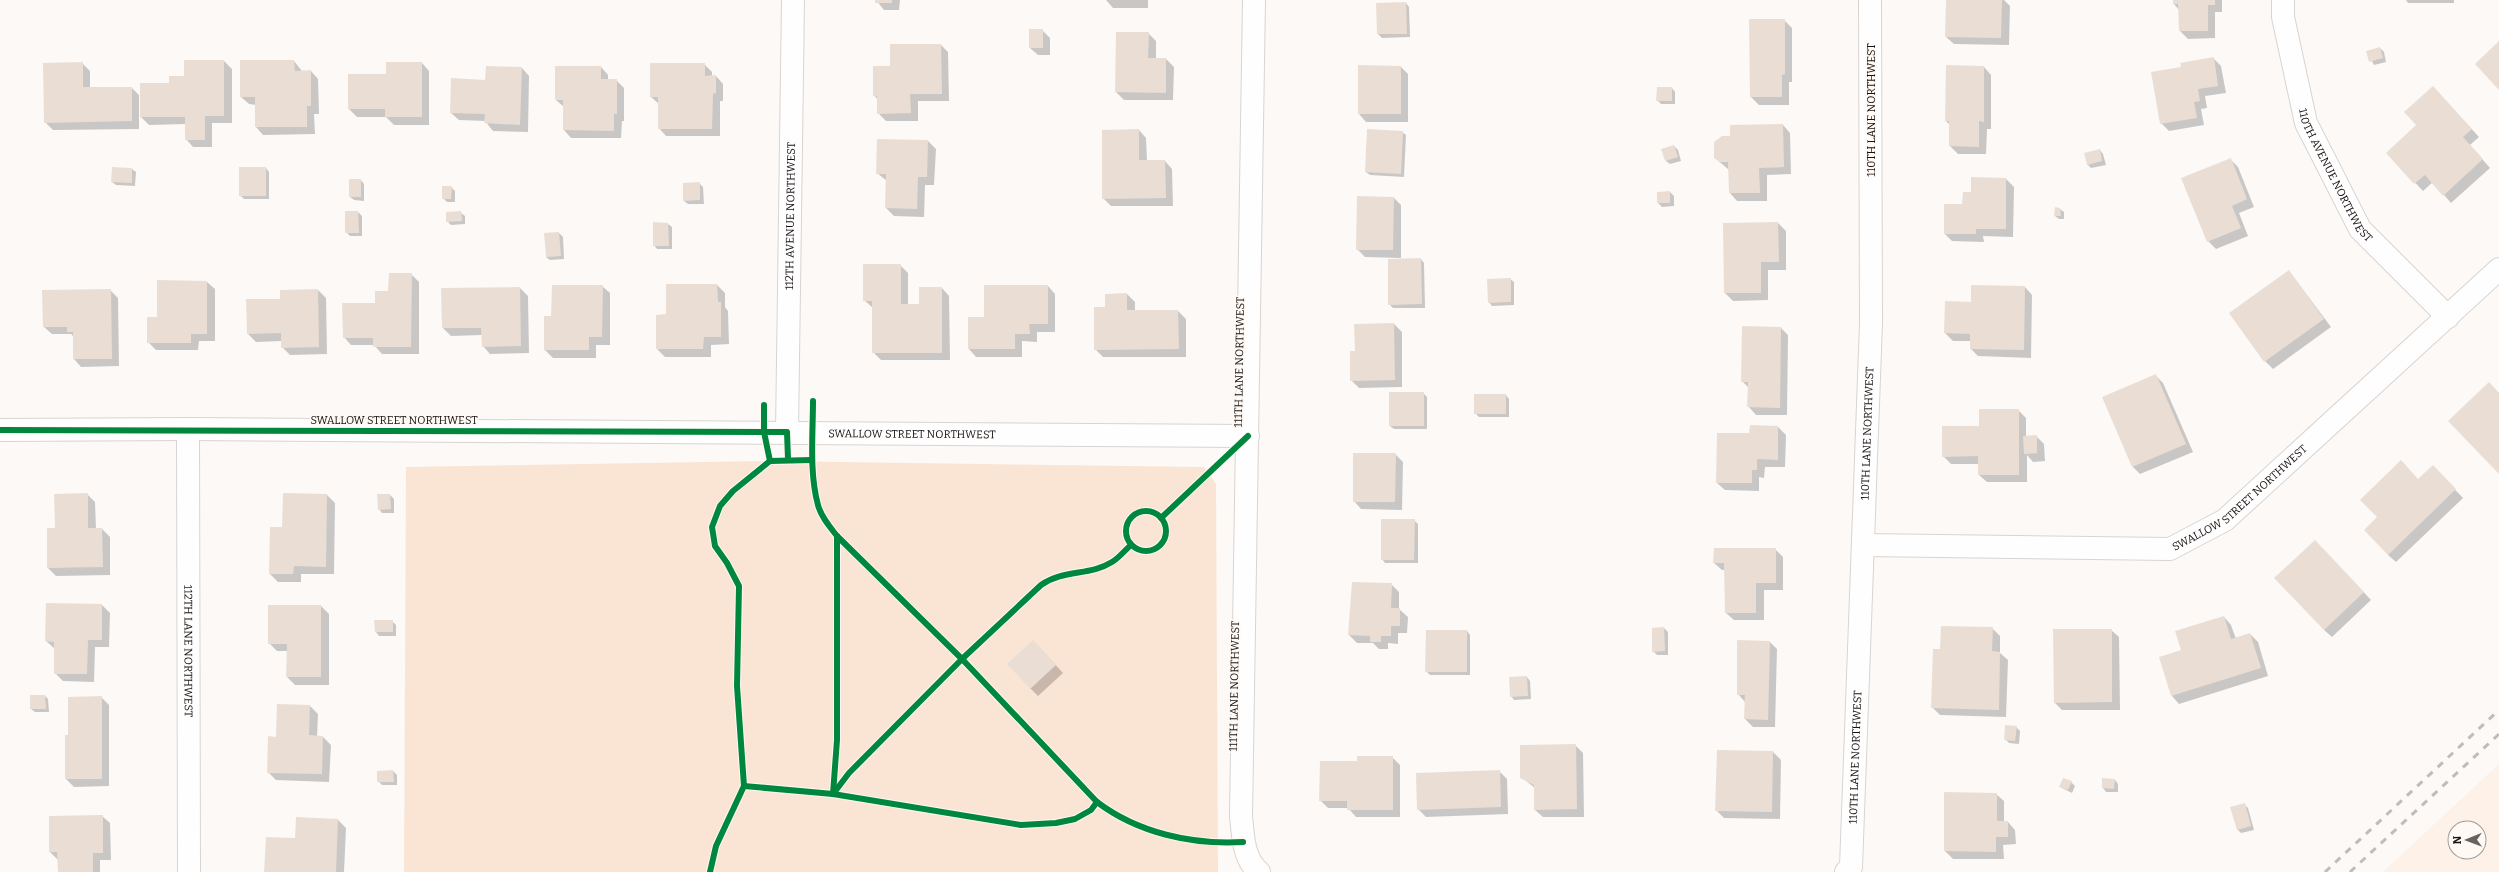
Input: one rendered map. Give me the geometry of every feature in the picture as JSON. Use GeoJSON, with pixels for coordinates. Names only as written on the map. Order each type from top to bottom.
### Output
{"type":"FeatureCollection","features":[{"type":"Feature","properties":{"kind":"street","name":"112TH AVENUE NORTHWEST"},"geometry":{"type":"LineString","coordinates":[[787,432],[793,0]]}},
{"type":"Feature","properties":{"kind":"street","name":"111TH LANE NORTHWEST"},"geometry":{"type":"LineString","coordinates":[[1254,0],[1241,816],[1243,842],[1256,869]]}},
{"type":"Feature","properties":{"kind":"street","name":"110TH LANE NORTHWEST"},"geometry":{"type":"LineString","coordinates":[[1848,870],[1863,545],[1871,323],[1870,0]]}},
{"type":"Feature","properties":{"kind":"street","name":"110TH AVENUE NORTHWEST"},"geometry":{"type":"LineString","coordinates":[[2283,0],[2283,18],[2306,123],[2360,229],[2448,317]]}},
{"type":"Feature","properties":{"kind":"street","name":"SWALLOW STREET NORTHWEST"},"geometry":{"type":"LineString","coordinates":[[1863,545],[2170,549],[2225,520],[2499,269]]}},
{"type":"Feature","properties":{"kind":"street","name":"SWALLOW STREET NORTHWEST"},"geometry":{"type":"LineString","coordinates":[[0,430],[188,429],[1248,436]]}},
{"type":"Feature","properties":{"kind":"street","name":"112TH LANE NORTHWEST"},"geometry":{"type":"LineString","coordinates":[[188,429],[189,872]]}},
{"type":"Feature","properties":{"kind":"shaded area"},"geometry":{"type":"Polygon","coordinates":[[[770,461],[1204,467],[1216,484],[1218,872],[404,872],[406,467],[770,461]]]}},
{"type":"Feature","properties":{"kind":"shaded area"},"geometry":{"type":"Polygon","coordinates":[[[2499,764],[2499,872],[2383,872],[2499,764]]]}},
{"type":"Feature","properties":{"kind":"building"},"geometry":{"type":"Polygon","coordinates":[[[875,0],[892,0],[892,3],[875,3],[875,0]]]}},
{"type":"Feature","properties":{"kind":"building"},"geometry":{"type":"Polygon","coordinates":[[[1946,0],[2002,0],[2001,38],[1945,37],[1946,0]]]}},
{"type":"Feature","properties":{"kind":"building"},"geometry":{"type":"Polygon","coordinates":[[[2173,0],[2215,0],[2215,5],[2208,5],[2208,31],[2179,31],[2178,4],[2173,4],[2173,0]]]}},
{"type":"Feature","properties":{"kind":"building"},"geometry":{"type":"Polygon","coordinates":[[[1406,2],[1407,34],[1377,34],[1376,3],[1406,2]]]}},
{"type":"Feature","properties":{"kind":"building"},"geometry":{"type":"Polygon","coordinates":[[[1749,19],[1785,19],[1785,74],[1782,75],[1782,97],[1750,97],[1749,19]]]}},
{"type":"Feature","properties":{"kind":"building"},"geometry":{"type":"Polygon","coordinates":[[[1029,29],[1043,29],[1043,48],[1029,48],[1029,29]]]}},
{"type":"Feature","properties":{"kind":"building"},"geometry":{"type":"Polygon","coordinates":[[[1116,32],[1149,32],[1148,58],[1166,58],[1166,93],[1115,92],[1116,32]]]}},
{"type":"Feature","properties":{"kind":"building"},"geometry":{"type":"Polygon","coordinates":[[[2499,41],[2499,90],[2475,64],[2499,41]]]}},
{"type":"Feature","properties":{"kind":"building"},"geometry":{"type":"Polygon","coordinates":[[[890,44],[941,44],[942,94],[910,94],[911,113],[877,114],[877,96],[873,96],[873,66],[890,66],[890,44]]]}},
{"type":"Feature","properties":{"kind":"building"},"geometry":{"type":"Polygon","coordinates":[[[2380,47],[2383,58],[2369,62],[2366,51],[2380,47]]]}},
{"type":"Feature","properties":{"kind":"building"},"geometry":{"type":"Polygon","coordinates":[[[2214,57],[2218,86],[2198,89],[2200,101],[2194,102],[2197,118],[2160,124],[2151,72],[2181,67],[2180,63],[2214,57]]]}},
{"type":"Feature","properties":{"kind":"building"},"geometry":{"type":"Polygon","coordinates":[[[184,60],[224,60],[224,116],[205,116],[205,140],[185,140],[185,117],[140,117],[140,83],[169,83],[169,76],[184,76],[184,60]]]}},
{"type":"Feature","properties":{"kind":"building"},"geometry":{"type":"Polygon","coordinates":[[[240,60],[294,60],[295,71],[311,70],[311,106],[307,106],[307,127],[255,127],[255,97],[240,97],[240,60]]]}},
{"type":"Feature","properties":{"kind":"building"},"geometry":{"type":"Polygon","coordinates":[[[83,62],[83,87],[132,87],[132,121],[44,123],[43,63],[83,62]]]}},
{"type":"Feature","properties":{"kind":"building"},"geometry":{"type":"Polygon","coordinates":[[[386,62],[422,62],[422,117],[385,117],[385,109],[348,109],[348,74],[386,74],[386,62]]]}},
{"type":"Feature","properties":{"kind":"building"},"geometry":{"type":"Polygon","coordinates":[[[650,63],[705,63],[705,76],[716,75],[716,93],[713,94],[712,129],[658,129],[658,97],[650,97],[650,63]]]}},
{"type":"Feature","properties":{"kind":"building"},"geometry":{"type":"Polygon","coordinates":[[[1358,65],[1401,66],[1401,114],[1358,114],[1358,65]]]}},
{"type":"Feature","properties":{"kind":"building"},"geometry":{"type":"Polygon","coordinates":[[[1946,65],[1984,66],[1984,122],[1979,121],[1979,147],[1949,146],[1949,121],[1945,121],[1946,65]]]}},
{"type":"Feature","properties":{"kind":"building"},"geometry":{"type":"Polygon","coordinates":[[[486,66],[522,67],[520,125],[484,123],[485,114],[450,113],[451,78],[485,80],[486,66]]]}},
{"type":"Feature","properties":{"kind":"building"},"geometry":{"type":"Polygon","coordinates":[[[555,66],[601,66],[601,79],[617,79],[617,114],[614,114],[614,131],[563,130],[563,100],[555,100],[555,66]]]}},
{"type":"Feature","properties":{"kind":"building"},"geometry":{"type":"Polygon","coordinates":[[[2433,86],[2472,129],[2463,137],[2483,159],[2443,196],[2425,175],[2414,184],[2386,153],[2416,125],[2404,112],[2433,86]]]}},
{"type":"Feature","properties":{"kind":"building"},"geometry":{"type":"Polygon","coordinates":[[[1657,87],[1672,87],[1672,101],[1656,101],[1657,87]]]}},
{"type":"Feature","properties":{"kind":"building"},"geometry":{"type":"Polygon","coordinates":[[[1783,124],[1784,167],[1759,168],[1760,193],[1729,193],[1728,162],[1720,162],[1714,158],[1714,142],[1722,136],[1730,136],[1730,125],[1783,124]]]}},
{"type":"Feature","properties":{"kind":"building"},"geometry":{"type":"Polygon","coordinates":[[[1139,129],[1139,160],[1165,160],[1166,198],[1102,199],[1102,130],[1139,129]]]}},
{"type":"Feature","properties":{"kind":"building"},"geometry":{"type":"Polygon","coordinates":[[[1367,129],[1403,131],[1401,174],[1365,172],[1367,129]]]}},
{"type":"Feature","properties":{"kind":"building"},"geometry":{"type":"Polygon","coordinates":[[[877,139],[928,140],[927,177],[918,177],[917,209],[885,208],[886,174],[876,174],[877,139]]]}},
{"type":"Feature","properties":{"kind":"building"},"geometry":{"type":"Polygon","coordinates":[[[1674,145],[1678,157],[1665,161],[1661,149],[1674,145]]]}},
{"type":"Feature","properties":{"kind":"building"},"geometry":{"type":"Polygon","coordinates":[[[2100,149],[2102,161],[2087,165],[2084,153],[2100,149]]]}},
{"type":"Feature","properties":{"kind":"building"},"geometry":{"type":"Polygon","coordinates":[[[2231,158],[2247,199],[2232,206],[2241,228],[2207,242],[2181,178],[2231,158]]]}},
{"type":"Feature","properties":{"kind":"building"},"geometry":{"type":"Polygon","coordinates":[[[112,167],[132,168],[132,183],[111,182],[112,167]]]}},
{"type":"Feature","properties":{"kind":"building"},"geometry":{"type":"Polygon","coordinates":[[[239,167],[266,167],[266,196],[239,196],[239,167]]]}},
{"type":"Feature","properties":{"kind":"building"},"geometry":{"type":"Polygon","coordinates":[[[1971,177],[2006,178],[2006,229],[1976,229],[1976,234],[1944,234],[1944,204],[1962,204],[1963,192],[1971,192],[1971,177]]]}},
{"type":"Feature","properties":{"kind":"building"},"geometry":{"type":"Polygon","coordinates":[[[349,179],[361,179],[361,197],[349,197],[349,179]]]}},
{"type":"Feature","properties":{"kind":"building"},"geometry":{"type":"Polygon","coordinates":[[[700,182],[700,200],[683,201],[683,183],[700,182]]]}},
{"type":"Feature","properties":{"kind":"building"},"geometry":{"type":"Polygon","coordinates":[[[442,186],[452,186],[451,199],[442,199],[442,186]]]}},
{"type":"Feature","properties":{"kind":"building"},"geometry":{"type":"Polygon","coordinates":[[[1670,191],[1670,203],[1657,203],[1657,192],[1670,191]]]}},
{"type":"Feature","properties":{"kind":"building"},"geometry":{"type":"Polygon","coordinates":[[[1357,196],[1394,197],[1393,250],[1356,250],[1357,196]]]}},
{"type":"Feature","properties":{"kind":"building"},"geometry":{"type":"Polygon","coordinates":[[[2055,207],[2060,208],[2061,216],[2054,216],[2055,207]]]}},
{"type":"Feature","properties":{"kind":"building"},"geometry":{"type":"Polygon","coordinates":[[[345,211],[358,211],[359,233],[345,233],[345,211]]]}},
{"type":"Feature","properties":{"kind":"building"},"geometry":{"type":"Polygon","coordinates":[[[461,211],[462,221],[446,222],[446,212],[461,211]]]}},
{"type":"Feature","properties":{"kind":"building"},"geometry":{"type":"Polygon","coordinates":[[[653,222],[668,223],[669,246],[653,246],[653,222]]]}},
{"type":"Feature","properties":{"kind":"building"},"geometry":{"type":"Polygon","coordinates":[[[1778,222],[1779,262],[1761,262],[1761,293],[1724,293],[1723,223],[1778,222]]]}},
{"type":"Feature","properties":{"kind":"building"},"geometry":{"type":"Polygon","coordinates":[[[559,232],[561,256],[546,257],[544,233],[559,232]]]}},
{"type":"Feature","properties":{"kind":"building"},"geometry":{"type":"Polygon","coordinates":[[[1421,258],[1422,304],[1388,305],[1388,259],[1421,258]]]}},
{"type":"Feature","properties":{"kind":"building"},"geometry":{"type":"Polygon","coordinates":[[[863,264],[901,264],[901,304],[919,304],[919,287],[942,287],[942,353],[872,353],[872,301],[863,301],[863,264]]]}},
{"type":"Feature","properties":{"kind":"building"},"geometry":{"type":"Polygon","coordinates":[[[2289,270],[2324,319],[2264,362],[2229,313],[2289,270]]]}},
{"type":"Feature","properties":{"kind":"building"},"geometry":{"type":"Polygon","coordinates":[[[389,273],[412,273],[411,347],[373,347],[373,338],[343,338],[342,303],[375,303],[375,291],[388,291],[389,273]]]}},
{"type":"Feature","properties":{"kind":"building"},"geometry":{"type":"Polygon","coordinates":[[[1511,278],[1511,302],[1488,303],[1487,279],[1511,278]]]}},
{"type":"Feature","properties":{"kind":"building"},"geometry":{"type":"Polygon","coordinates":[[[157,280],[207,281],[207,334],[191,334],[191,343],[147,343],[147,317],[157,317],[157,280]]]}},
{"type":"Feature","properties":{"kind":"building"},"geometry":{"type":"Polygon","coordinates":[[[666,284],[717,284],[718,302],[721,302],[721,337],[704,337],[703,349],[656,349],[656,315],[666,314],[666,284]]]}},
{"type":"Feature","properties":{"kind":"building"},"geometry":{"type":"Polygon","coordinates":[[[552,285],[603,285],[602,337],[589,337],[589,350],[544,350],[544,316],[551,316],[552,285]]]}},
{"type":"Feature","properties":{"kind":"building"},"geometry":{"type":"Polygon","coordinates":[[[984,285],[1048,285],[1048,324],[1029,324],[1030,334],[1015,334],[1015,349],[968,349],[968,317],[984,317],[984,285]]]}},
{"type":"Feature","properties":{"kind":"building"},"geometry":{"type":"Polygon","coordinates":[[[1971,285],[2025,286],[2024,350],[1970,349],[1970,334],[1944,333],[1945,301],[1971,302],[1971,285]]]}},
{"type":"Feature","properties":{"kind":"building"},"geometry":{"type":"Polygon","coordinates":[[[520,287],[521,346],[482,347],[481,328],[442,328],[441,288],[520,287]]]}},
{"type":"Feature","properties":{"kind":"building"},"geometry":{"type":"Polygon","coordinates":[[[111,289],[112,359],[73,359],[73,332],[67,332],[67,327],[43,327],[42,290],[111,289]]]}},
{"type":"Feature","properties":{"kind":"building"},"geometry":{"type":"Polygon","coordinates":[[[318,289],[319,347],[281,348],[281,333],[247,334],[246,299],[280,299],[280,290],[318,289]]]}},
{"type":"Feature","properties":{"kind":"building"},"geometry":{"type":"Polygon","coordinates":[[[1127,293],[1127,310],[1178,310],[1179,349],[1094,350],[1094,307],[1105,307],[1105,294],[1127,293]]]}},
{"type":"Feature","properties":{"kind":"building"},"geometry":{"type":"Polygon","coordinates":[[[1394,323],[1395,380],[1350,381],[1350,351],[1355,351],[1354,324],[1394,323]]]}},
{"type":"Feature","properties":{"kind":"building"},"geometry":{"type":"Polygon","coordinates":[[[1742,326],[1781,327],[1780,408],[1747,407],[1748,382],[1741,382],[1742,326]]]}},
{"type":"Feature","properties":{"kind":"building"},"geometry":{"type":"Polygon","coordinates":[[[2156,374],[2186,444],[2132,467],[2102,397],[2156,374]]]}},
{"type":"Feature","properties":{"kind":"building"},"geometry":{"type":"Polygon","coordinates":[[[2489,382],[2499,393],[2499,474],[2448,421],[2489,382]]]}},
{"type":"Feature","properties":{"kind":"building"},"geometry":{"type":"Polygon","coordinates":[[[1389,392],[1424,392],[1424,426],[1389,426],[1389,392]]]}},
{"type":"Feature","properties":{"kind":"building"},"geometry":{"type":"Polygon","coordinates":[[[1474,394],[1506,394],[1506,414],[1474,414],[1474,394]]]}},
{"type":"Feature","properties":{"kind":"building"},"geometry":{"type":"Polygon","coordinates":[[[1979,409],[2019,409],[2019,475],[1978,475],[1978,456],[1942,457],[1942,426],[1979,426],[1979,409]]]}},
{"type":"Feature","properties":{"kind":"building"},"geometry":{"type":"Polygon","coordinates":[[[1750,425],[1778,426],[1778,460],[1757,459],[1757,470],[1752,470],[1752,483],[1716,483],[1717,433],[1749,433],[1750,425]]]}},
{"type":"Feature","properties":{"kind":"building"},"geometry":{"type":"Polygon","coordinates":[[[2037,435],[2037,453],[2024,454],[2023,436],[2037,435]]]}},
{"type":"Feature","properties":{"kind":"building"},"geometry":{"type":"Polygon","coordinates":[[[1353,453],[1396,453],[1395,502],[1353,502],[1353,453]]]}},
{"type":"Feature","properties":{"kind":"building"},"geometry":{"type":"Polygon","coordinates":[[[2401,460],[2418,479],[2433,465],[2456,489],[2388,555],[2364,530],[2377,517],[2360,500],[2401,460]]]}},
{"type":"Feature","properties":{"kind":"building"},"geometry":{"type":"Polygon","coordinates":[[[88,493],[88,528],[102,528],[103,567],[47,568],[47,528],[55,528],[54,494],[88,493]]]}},
{"type":"Feature","properties":{"kind":"building"},"geometry":{"type":"Polygon","coordinates":[[[283,493],[327,494],[326,567],[294,566],[293,574],[269,574],[270,527],[282,527],[283,493]]]}},
{"type":"Feature","properties":{"kind":"building"},"geometry":{"type":"Polygon","coordinates":[[[377,494],[390,494],[391,509],[378,510],[377,494]]]}},
{"type":"Feature","properties":{"kind":"building"},"geometry":{"type":"Polygon","coordinates":[[[1381,519],[1415,519],[1414,560],[1381,560],[1381,519]]]}},
{"type":"Feature","properties":{"kind":"building"},"geometry":{"type":"Polygon","coordinates":[[[2315,540],[2364,592],[2324,630],[2274,578],[2315,540]]]}},
{"type":"Feature","properties":{"kind":"building"},"geometry":{"type":"Polygon","coordinates":[[[1714,548],[1776,548],[1776,583],[1756,583],[1756,613],[1725,613],[1724,563],[1713,563],[1714,548]]]}},
{"type":"Feature","properties":{"kind":"building"},"geometry":{"type":"Polygon","coordinates":[[[1352,582],[1392,583],[1391,608],[1400,608],[1400,626],[1391,626],[1391,636],[1381,636],[1381,642],[1370,642],[1370,636],[1348,635],[1352,582]]]}},
{"type":"Feature","properties":{"kind":"building"},"geometry":{"type":"Polygon","coordinates":[[[46,603],[102,604],[102,640],[88,640],[87,674],[54,674],[54,642],[45,641],[46,603]]]}},
{"type":"Feature","properties":{"kind":"building"},"geometry":{"type":"Polygon","coordinates":[[[268,605],[321,605],[321,677],[286,677],[287,644],[268,644],[268,605]]]}},
{"type":"Feature","properties":{"kind":"building"},"geometry":{"type":"Polygon","coordinates":[[[2224,616],[2231,639],[2250,633],[2261,668],[2171,696],[2159,657],[2181,650],[2175,631],[2224,616]]]}},
{"type":"Feature","properties":{"kind":"building"},"geometry":{"type":"Polygon","coordinates":[[[374,620],[393,620],[393,632],[375,632],[374,620]]]}},
{"type":"Feature","properties":{"kind":"building"},"geometry":{"type":"Polygon","coordinates":[[[1941,626],[1993,627],[1992,651],[2000,652],[1999,710],[1931,708],[1933,649],[1940,649],[1941,626]]]}},
{"type":"Feature","properties":{"kind":"building"},"geometry":{"type":"Polygon","coordinates":[[[1664,627],[1665,651],[1652,652],[1652,628],[1664,627]]]}},
{"type":"Feature","properties":{"kind":"building"},"geometry":{"type":"Polygon","coordinates":[[[2053,629],[2112,629],[2112,702],[2054,703],[2053,629]]]}},
{"type":"Feature","properties":{"kind":"building"},"geometry":{"type":"Polygon","coordinates":[[[1426,630],[1467,630],[1467,672],[1425,672],[1426,630]]]}},
{"type":"Feature","properties":{"kind":"building"},"geometry":{"type":"Polygon","coordinates":[[[1033,640],[1056,665],[1030,689],[1007,664],[1033,640]]]}},
{"type":"Feature","properties":{"kind":"building"},"geometry":{"type":"Polygon","coordinates":[[[1737,640],[1770,641],[1768,720],[1744,719],[1745,695],[1737,695],[1737,640]]]}},
{"type":"Feature","properties":{"kind":"building"},"geometry":{"type":"Polygon","coordinates":[[[1527,676],[1528,696],[1510,697],[1509,677],[1527,676]]]}},
{"type":"Feature","properties":{"kind":"building"},"geometry":{"type":"Polygon","coordinates":[[[30,695],[45,695],[46,709],[30,709],[30,695]]]}},
{"type":"Feature","properties":{"kind":"building"},"geometry":{"type":"Polygon","coordinates":[[[102,696],[102,779],[65,779],[65,735],[68,735],[68,697],[102,696]]]}},
{"type":"Feature","properties":{"kind":"building"},"geometry":{"type":"Polygon","coordinates":[[[277,704],[310,705],[309,735],[323,736],[322,774],[267,773],[268,736],[276,737],[277,704]]]}},
{"type":"Feature","properties":{"kind":"building"},"geometry":{"type":"Polygon","coordinates":[[[2005,725],[2017,726],[2015,741],[2004,740],[2005,725]]]}},
{"type":"Feature","properties":{"kind":"building"},"geometry":{"type":"Polygon","coordinates":[[[1576,744],[1577,809],[1534,810],[1534,785],[1520,778],[1520,745],[1576,744]]]}},
{"type":"Feature","properties":{"kind":"building"},"geometry":{"type":"Polygon","coordinates":[[[1717,750],[1773,751],[1772,812],[1715,811],[1717,750]]]}},
{"type":"Feature","properties":{"kind":"building"},"geometry":{"type":"Polygon","coordinates":[[[1357,756],[1393,756],[1393,810],[1347,810],[1347,801],[1319,801],[1320,761],[1357,761],[1357,756]]]}},
{"type":"Feature","properties":{"kind":"building"},"geometry":{"type":"Polygon","coordinates":[[[393,770],[394,782],[377,782],[377,771],[393,770]]]}},
{"type":"Feature","properties":{"kind":"building"},"geometry":{"type":"Polygon","coordinates":[[[1500,770],[1501,807],[1417,810],[1416,773],[1500,770]]]}},
{"type":"Feature","properties":{"kind":"building"},"geometry":{"type":"Polygon","coordinates":[[[2063,778],[2072,781],[2068,790],[2059,787],[2063,778]]]}},
{"type":"Feature","properties":{"kind":"building"},"geometry":{"type":"Polygon","coordinates":[[[2102,778],[2115,779],[2114,789],[2102,788],[2102,778]]]}},
{"type":"Feature","properties":{"kind":"building"},"geometry":{"type":"Polygon","coordinates":[[[1944,792],[1997,793],[1997,821],[2008,821],[2008,837],[1996,837],[1996,852],[1944,851],[1944,792]]]}},
{"type":"Feature","properties":{"kind":"building"},"geometry":{"type":"Polygon","coordinates":[[[2245,803],[2251,826],[2237,830],[2230,807],[2245,803]]]}},
{"type":"Feature","properties":{"kind":"building"},"geometry":{"type":"Polygon","coordinates":[[[103,815],[103,853],[93,853],[93,872],[58,872],[57,852],[49,852],[49,816],[103,815]]]}},
{"type":"Feature","properties":{"kind":"building"},"geometry":{"type":"Polygon","coordinates":[[[296,817],[338,819],[336,872],[264,872],[266,837],[295,838],[296,817]]]}},
{"type":"Feature","properties":{"kind":"railway"},"geometry":{"type":"LineString","coordinates":[[2325,872],[2499,710]]}},
{"type":"Feature","properties":{"kind":"railway"},"geometry":{"type":"LineString","coordinates":[[2350,872],[2499,734]]}},
{"type":"Feature","properties":{"kind":"cycle path"},"geometry":{"type":"LineString","coordinates":[[813,401],[812,466],[815,492],[821,514],[837,536],[962,659],[1097,802],[1130,822],[1166,835],[1204,841],[1243,842]]}},
{"type":"Feature","properties":{"kind":"cycle path"},"geometry":{"type":"LineString","coordinates":[[764,405],[764,432],[770,461]]}},
{"type":"Feature","properties":{"kind":"cycle path"},"geometry":{"type":"LineString","coordinates":[[0,430],[787,432],[788,459]]}},
{"type":"Feature","properties":{"kind":"cycle path"},"geometry":{"type":"LineString","coordinates":[[1161,518],[1248,436]]}},
{"type":"Feature","properties":{"kind":"cycle path"},"geometry":{"type":"LineString","coordinates":[[710,872],[716,846],[744,786],[737,686],[739,586],[727,563],[715,546],[712,527],[720,506],[733,491],[770,461],[812,460]]}},
{"type":"Feature","properties":{"kind":"cycle path"},"geometry":{"type":"LineString","coordinates":[[1146,511],[1160,517],[1166,531],[1160,545],[1146,551],[1132,545],[1126,531],[1132,517],[1146,511]]}},
{"type":"Feature","properties":{"kind":"cycle path"},"geometry":{"type":"LineString","coordinates":[[833,794],[837,740],[837,536]]}},
{"type":"Feature","properties":{"kind":"cycle path"},"geometry":{"type":"LineString","coordinates":[[833,794],[849,773],[962,659],[1041,585],[1050,580],[1068,574],[1104,566],[1115,560],[1131,545]]}},
{"type":"Feature","properties":{"kind":"cycle path"},"geometry":{"type":"LineString","coordinates":[[744,786],[833,794],[1021,825],[1056,823],[1075,819],[1091,810],[1097,802]]}}]}
